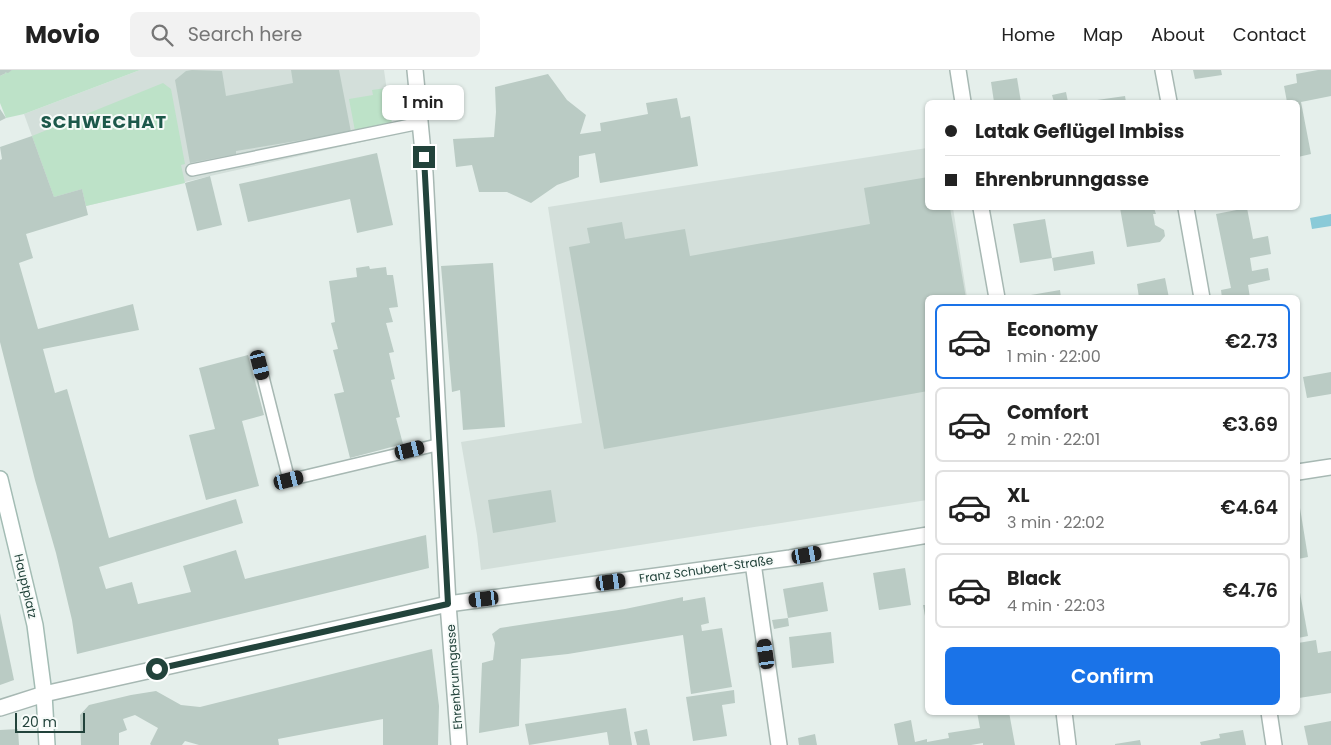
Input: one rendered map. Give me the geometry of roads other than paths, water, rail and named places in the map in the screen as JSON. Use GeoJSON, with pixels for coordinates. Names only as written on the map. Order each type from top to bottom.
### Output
{"type":"FeatureCollection","features":[{"type":"Feature","properties":{"kind":"street","name":"Ehrenbrunngasse"},"geometry":{"type":"LineString","coordinates":[[415,70],[426,173],[448,604],[459,745]]}},
{"type":"Feature","properties":{"kind":"street"},"geometry":{"type":"LineString","coordinates":[[958,70],[963,100]]}},
{"type":"Feature","properties":{"kind":"street"},"geometry":{"type":"LineString","coordinates":[[1163,70],[1169,100]]}},
{"type":"Feature","properties":{"kind":"street"},"geometry":{"type":"LineString","coordinates":[[981,210],[996,295]]}},
{"type":"Feature","properties":{"kind":"street"},"geometry":{"type":"LineString","coordinates":[[1186,210],[1201,295]]}},
{"type":"Feature","properties":{"kind":"street"},"geometry":{"type":"LineString","coordinates":[[1300,472],[1331,468]]}},
{"type":"Feature","properties":{"kind":"street","name":"Hauptplatz"},"geometry":{"type":"LineString","coordinates":[[0,479],[35,624],[44,694],[47,745]]}},
{"type":"Feature","properties":{"kind":"street","name":"Franz Schubert-Straße"},"geometry":{"type":"LineString","coordinates":[[0,708],[44,694],[448,604],[753,563],[925,535]]}},
{"type":"Feature","properties":{"kind":"street"},"geometry":{"type":"LineString","coordinates":[[753,563],[779,745]]}},
{"type":"Feature","properties":{"kind":"street"},"geometry":{"type":"LineString","coordinates":[[1064,715],[1068,745]]}},
{"type":"Feature","properties":{"kind":"street"},"geometry":{"type":"LineString","coordinates":[[1269,715],[1274,745]]}},
{"type":"Feature","properties":{"kind":"lane"},"geometry":{"type":"LineString","coordinates":[[192,170],[420,123]]}},
{"type":"Feature","properties":{"kind":"lane"},"geometry":{"type":"LineString","coordinates":[[260,365],[289,480],[441,444]]}},
{"type":"Feature","properties":{"kind":"water"},"geometry":{"type":"Polygon","coordinates":[[[1331,214],[1331,226],[1312,229],[1310,218],[1331,214]]]}},
{"type":"Feature","properties":{"kind":"district","name":"SCHWECHAT"},"geometry":{"type":"Point","coordinates":[104,121]}}]}
